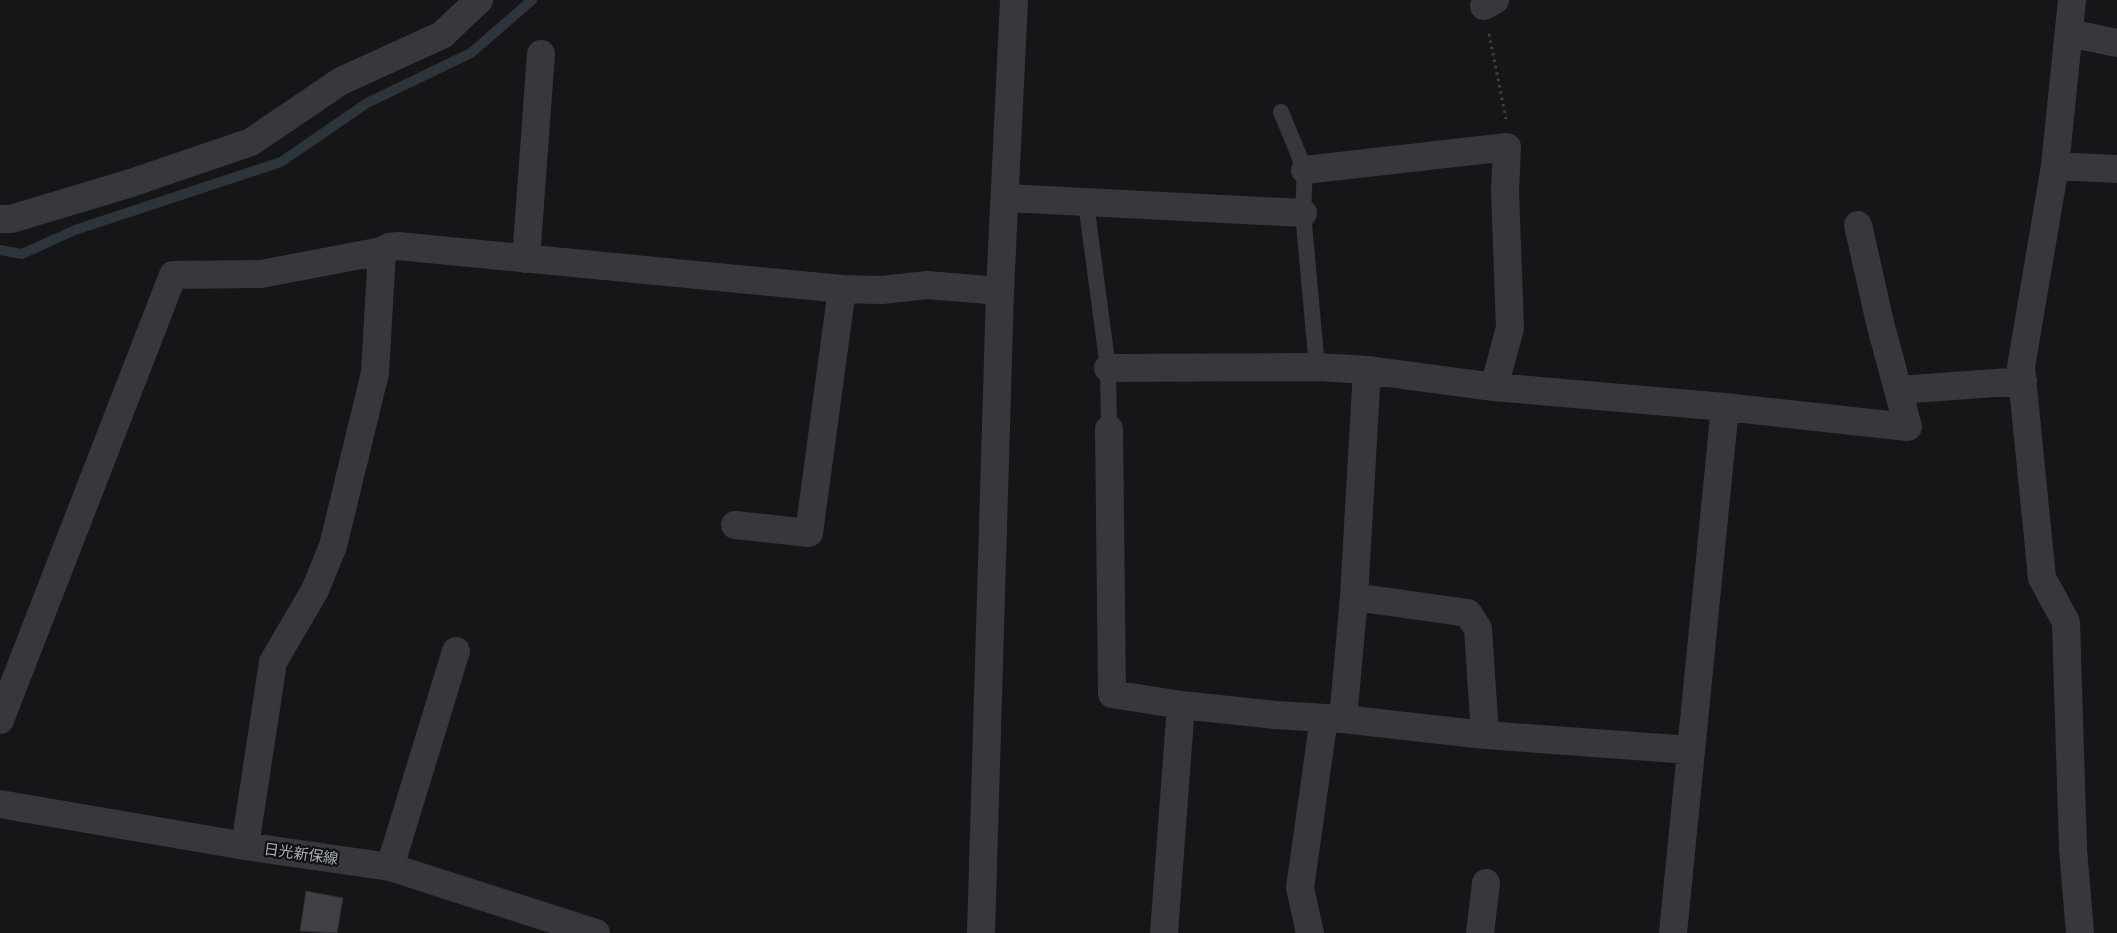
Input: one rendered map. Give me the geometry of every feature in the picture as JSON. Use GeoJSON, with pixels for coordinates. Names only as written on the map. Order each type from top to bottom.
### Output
{"type":"FeatureCollection","features":[{"type":"Feature","properties":{"kind":"street"},"geometry":{"type":"LineString","coordinates":[[0,219],[11,219],[131,183],[251,142],[341,82],[442,35],[479,0]]}},
{"type":"Feature","properties":{"kind":"street"},"geometry":{"type":"LineString","coordinates":[[981,933],[1000,290],[1006,198],[1014,0]]}},
{"type":"Feature","properties":{"kind":"street"},"geometry":{"type":"LineString","coordinates":[[2072,0],[2055,166],[2021,367],[2042,578],[2066,622],[2073,849],[2080,933]]}},
{"type":"Feature","properties":{"kind":"street"},"geometry":{"type":"LineString","coordinates":[[2069,33],[2117,43]]}},
{"type":"Feature","properties":{"kind":"street"},"geometry":{"type":"LineString","coordinates":[[526,259],[541,54]]}},
{"type":"Feature","properties":{"kind":"street"},"geometry":{"type":"LineString","coordinates":[[1306,170],[1507,147],[1505,191],[1510,328],[1494,387]]}},
{"type":"Feature","properties":{"kind":"street"},"geometry":{"type":"LineString","coordinates":[[2055,166],[2117,169]]}},
{"type":"Feature","properties":{"kind":"street"},"geometry":{"type":"LineString","coordinates":[[1006,198],[1303,213]]}},
{"type":"Feature","properties":{"kind":"street"},"geometry":{"type":"LineString","coordinates":[[1108,368],[1317,367],[1367,370],[1494,387],[1726,407],[1908,427],[1858,225]]}},
{"type":"Feature","properties":{"kind":"street"},"geometry":{"type":"LineString","coordinates":[[0,720],[173,275],[262,274],[382,251],[389,247],[398,246],[842,289],[882,290],[927,285],[1000,290]]}},
{"type":"Feature","properties":{"kind":"street"},"geometry":{"type":"LineString","coordinates":[[245,846],[273,662],[326,568],[375,373],[382,251]]}},
{"type":"Feature","properties":{"kind":"street"},"geometry":{"type":"LineString","coordinates":[[735,525],[809,533],[842,289]]}},
{"type":"Feature","properties":{"kind":"street"},"geometry":{"type":"LineString","coordinates":[[1310,933],[1300,888],[1354,597],[1367,370]]}},
{"type":"Feature","properties":{"kind":"street"},"geometry":{"type":"LineString","coordinates":[[1898,390],[2023,380]]}},
{"type":"Feature","properties":{"kind":"street"},"geometry":{"type":"LineString","coordinates":[[1673,933],[1726,407]]}},
{"type":"Feature","properties":{"kind":"street"},"geometry":{"type":"LineString","coordinates":[[1109,430],[1112,694],[1181,705],[1333,718],[1485,735],[1690,750]]}},
{"type":"Feature","properties":{"kind":"street"},"geometry":{"type":"LineString","coordinates":[[1354,597],[1468,613],[1478,629],[1485,735]]}},
{"type":"Feature","properties":{"kind":"street"},"geometry":{"type":"LineString","coordinates":[[390,867],[456,651]]}},
{"type":"Feature","properties":{"kind":"street"},"geometry":{"type":"LineString","coordinates":[[1164,933],[1181,705]]}},
{"type":"Feature","properties":{"kind":"street","name":"日光新保線"},"geometry":{"type":"LineString","coordinates":[[0,804],[245,846],[390,867],[596,933]]}},
{"type":"Feature","properties":{"kind":"street"},"geometry":{"type":"LineString","coordinates":[[1480,933],[1486,883]]}},
{"type":"Feature","properties":{"kind":"lane"},"geometry":{"type":"LineString","coordinates":[[1281,112],[1306,170],[1303,213],[1317,367]]}},
{"type":"Feature","properties":{"kind":"lane"},"geometry":{"type":"LineString","coordinates":[[1086,203],[1108,368],[1109,430]]}},
{"type":"Feature","properties":{"kind":"path"},"geometry":{"type":"LineString","coordinates":[[1490,3],[1508,128],[1507,147]]}},
{"type":"Feature","properties":{"kind":"building"},"geometry":{"type":"Polygon","coordinates":[[[306,891],[343,898],[337,933],[300,931],[306,891]]]}},
{"type":"Feature","properties":{"kind":"waterway"},"geometry":{"type":"LineString","coordinates":[[0,250],[22,254],[75,230],[281,162],[367,103],[471,53],[532,0]]}}]}
